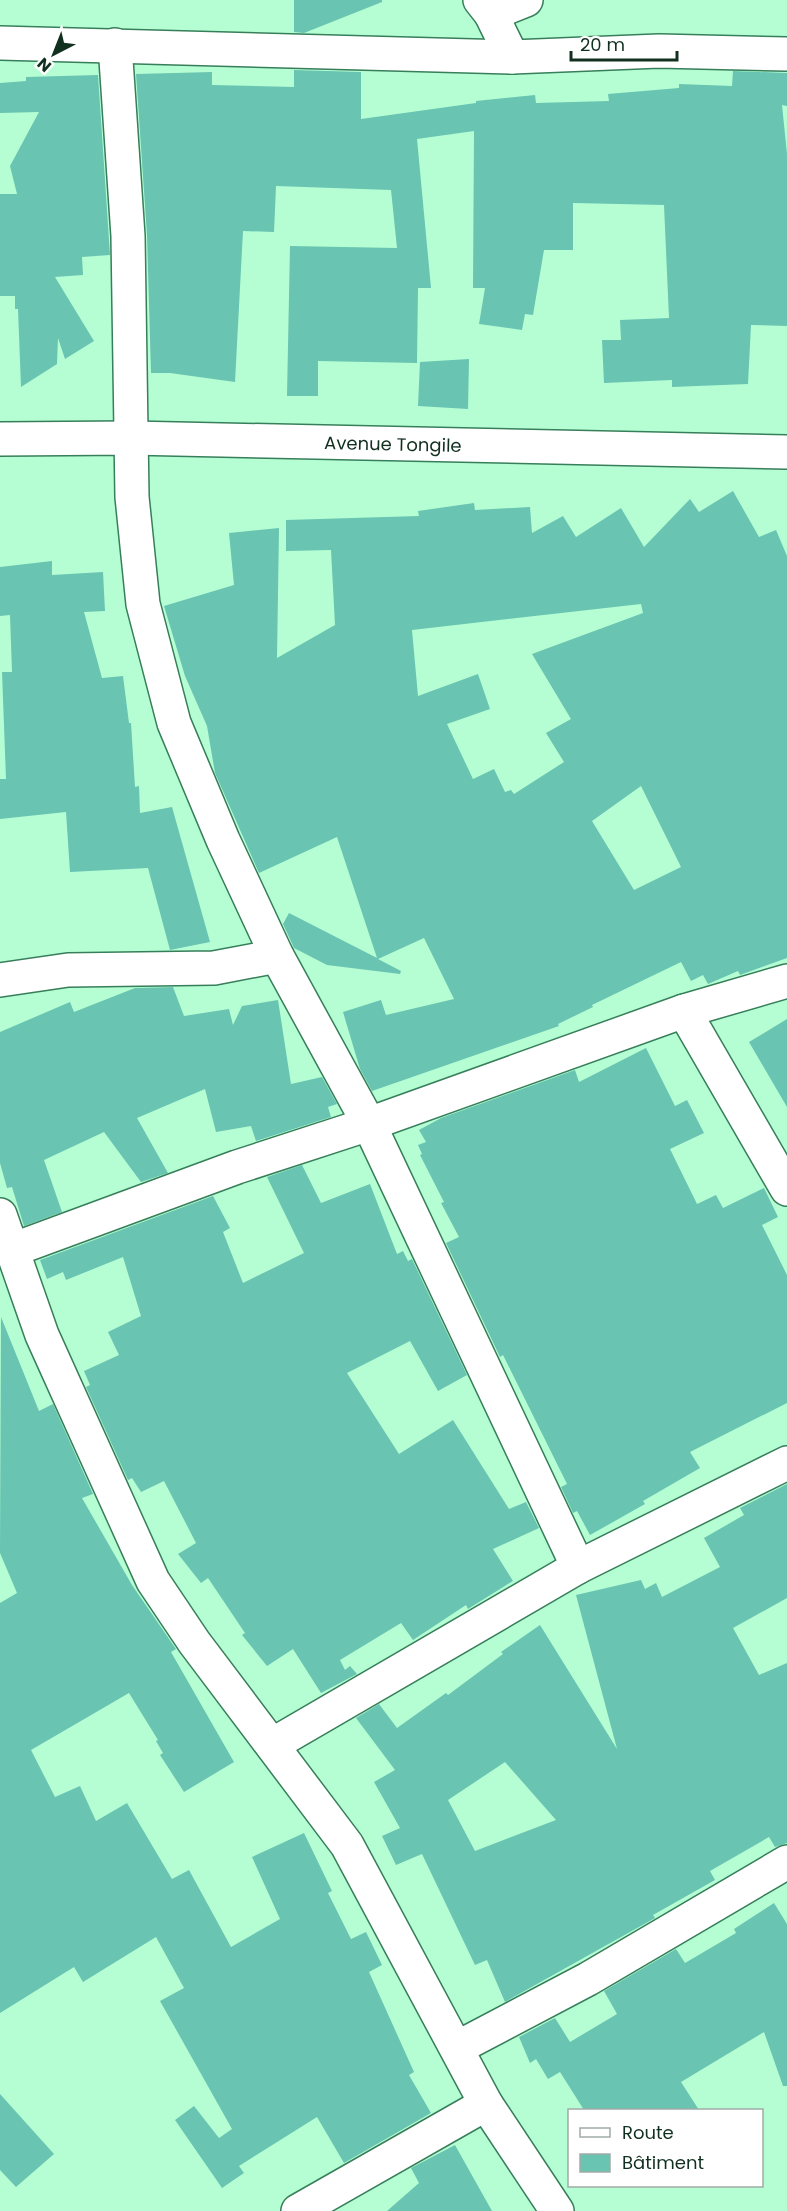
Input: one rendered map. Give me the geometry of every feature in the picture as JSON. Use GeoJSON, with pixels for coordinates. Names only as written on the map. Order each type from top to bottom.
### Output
{"type":"FeatureCollection","features":[{"type":"Feature","properties":{"kind":"street"},"geometry":{"type":"LineString","coordinates":[[512,57],[485,7],[526,0]]}},
{"type":"Feature","properties":{"kind":"street"},"geometry":{"type":"LineString","coordinates":[[0,43],[512,57],[659,51],[787,54]]}},
{"type":"Feature","properties":{"kind":"street"},"geometry":{"type":"LineString","coordinates":[[115,45],[128,236],[132,497],[143,604],[174,723],[222,840],[277,956],[369,1124],[578,1567]]}},
{"type":"Feature","properties":{"kind":"street","name":"Avenue Tongile"},"geometry":{"type":"LineString","coordinates":[[0,440],[131,438],[787,452]]}},
{"type":"Feature","properties":{"kind":"street"},"geometry":{"type":"LineString","coordinates":[[0,980],[68,970],[214,968],[277,956]]}},
{"type":"Feature","properties":{"kind":"street"},"geometry":{"type":"LineString","coordinates":[[12,1250],[237,1167],[369,1124],[684,1011],[787,981]]}},
{"type":"Feature","properties":{"kind":"street"},"geometry":{"type":"LineString","coordinates":[[684,1011],[787,1189]]}},
{"type":"Feature","properties":{"kind":"street"},"geometry":{"type":"LineString","coordinates":[[0,1215],[42,1335],[153,1581],[194,1641],[347,1845],[486,2104],[557,2211]]}},
{"type":"Feature","properties":{"kind":"street"},"geometry":{"type":"LineString","coordinates":[[272,1745],[578,1567],[787,1463]]}},
{"type":"Feature","properties":{"kind":"street"},"geometry":{"type":"LineString","coordinates":[[457,2048],[588,1979],[785,1865]]}},
{"type":"Feature","properties":{"kind":"street"},"geometry":{"type":"LineString","coordinates":[[298,2211],[486,2104]]}},
{"type":"Feature","properties":{"kind":"building"},"geometry":{"type":"Polygon","coordinates":[[[294,0],[382,0],[382,2],[304,33],[294,32],[294,0]]]}},
{"type":"Feature","properties":{"kind":"building"},"geometry":{"type":"Polygon","coordinates":[[[294,70],[361,72],[361,119],[476,103],[476,101],[535,95],[536,103],[609,101],[608,94],[679,88],[679,84],[732,86],[733,71],[787,73],[787,106],[782,105],[787,154],[787,326],[751,325],[748,384],[672,387],[672,380],[604,383],[602,340],[621,340],[620,320],[669,318],[664,205],[573,203],[573,250],[544,250],[533,315],[525,314],[522,330],[479,324],[485,288],[473,288],[474,131],[417,139],[431,288],[418,288],[417,363],[318,361],[318,396],[287,396],[290,246],[397,248],[391,190],[276,186],[274,232],[243,231],[235,382],[170,373],[151,373],[147,235],[136,74],[212,72],[212,85],[294,87],[294,70]]]}},
{"type":"Feature","properties":{"kind":"building"},"geometry":{"type":"Polygon","coordinates":[[[98,75],[110,255],[82,257],[83,275],[55,277],[94,341],[65,359],[58,338],[57,364],[21,387],[18,309],[15,309],[15,296],[0,296],[0,194],[17,194],[10,166],[39,112],[0,113],[0,83],[26,81],[26,77],[98,75]]]}},
{"type":"Feature","properties":{"kind":"building"},"geometry":{"type":"Polygon","coordinates":[[[469,359],[468,409],[418,406],[420,362],[469,359]]]}},
{"type":"Feature","properties":{"kind":"building"},"geometry":{"type":"Polygon","coordinates":[[[733,491],[759,537],[776,530],[787,556],[787,958],[740,975],[738,971],[708,984],[703,975],[691,981],[681,962],[592,1005],[593,1007],[558,1024],[559,1026],[372,1091],[360,1069],[343,1012],[381,1000],[386,1015],[454,999],[424,938],[378,959],[401,971],[400,974],[327,965],[294,948],[283,924],[289,913],[377,958],[337,837],[259,873],[215,773],[207,726],[185,676],[164,606],[234,585],[229,533],[279,528],[277,658],[335,625],[331,550],[286,551],[286,520],[419,516],[418,511],[474,503],[475,510],[530,507],[532,533],[563,516],[576,537],[621,508],[644,547],[690,499],[699,512],[733,491]],[[641,604],[412,630],[418,696],[478,674],[490,709],[447,724],[473,779],[494,769],[505,792],[511,790],[514,794],[564,762],[546,733],[571,719],[532,654],[643,613],[641,604]],[[641,786],[592,821],[634,890],[681,867],[641,786]]]}},
{"type":"Feature","properties":{"kind":"building"},"geometry":{"type":"Polygon","coordinates":[[[52,561],[52,575],[103,572],[105,611],[84,612],[102,678],[123,676],[129,723],[131,723],[135,787],[139,786],[140,813],[172,807],[210,942],[170,950],[148,868],[70,872],[66,812],[0,819],[0,779],[6,779],[2,672],[12,672],[10,615],[0,616],[0,567],[52,561]]]}},
{"type":"Feature","properties":{"kind":"building"},"geometry":{"type":"Polygon","coordinates":[[[173,987],[184,1016],[229,1009],[233,1025],[242,1006],[278,1000],[291,1084],[322,1077],[337,1104],[328,1107],[331,1117],[256,1141],[251,1126],[216,1132],[205,1089],[137,1118],[168,1173],[141,1182],[104,1132],[44,1160],[62,1212],[24,1226],[12,1187],[7,1188],[0,1163],[0,1032],[70,1002],[74,1012],[135,988],[173,987]]]}},
{"type":"Feature","properties":{"kind":"building"},"geometry":{"type":"Polygon","coordinates":[[[787,1019],[787,1107],[749,1042],[787,1019]]]}},
{"type":"Feature","properties":{"kind":"building"},"geometry":{"type":"Polygon","coordinates":[[[646,1048],[675,1106],[687,1100],[704,1133],[670,1149],[697,1204],[716,1195],[723,1208],[764,1188],[778,1217],[762,1225],[787,1275],[787,1403],[690,1452],[700,1468],[643,1501],[645,1504],[590,1535],[577,1511],[573,1513],[561,1487],[567,1484],[503,1355],[500,1357],[446,1243],[459,1237],[420,1155],[422,1154],[418,1145],[426,1142],[419,1130],[441,1118],[575,1070],[579,1082],[646,1048]]]}},
{"type":"Feature","properties":{"kind":"building"},"geometry":{"type":"Polygon","coordinates":[[[302,1165],[321,1203],[370,1184],[397,1254],[403,1251],[408,1261],[412,1259],[467,1375],[438,1391],[410,1341],[347,1373],[399,1454],[453,1420],[509,1509],[526,1502],[539,1528],[493,1549],[513,1581],[468,1609],[466,1605],[413,1640],[401,1623],[340,1660],[345,1670],[350,1666],[357,1674],[321,1693],[293,1649],[267,1666],[242,1635],[245,1633],[208,1578],[201,1583],[178,1554],[196,1543],[164,1481],[141,1492],[132,1478],[128,1480],[86,1387],[90,1385],[84,1371],[119,1355],[108,1332],[141,1316],[123,1257],[66,1280],[63,1272],[47,1279],[40,1260],[213,1196],[230,1228],[223,1232],[243,1283],[304,1253],[267,1177],[302,1165]]]}},
{"type":"Feature","properties":{"kind":"building"},"geometry":{"type":"Polygon","coordinates":[[[1,1317],[39,1411],[53,1404],[93,1494],[82,1498],[132,1585],[176,1649],[171,1652],[234,1762],[184,1792],[160,1755],[163,1753],[156,1741],[158,1740],[129,1693],[31,1750],[55,1797],[80,1786],[96,1821],[127,1803],[172,1879],[189,1870],[231,1947],[280,1919],[252,1857],[304,1833],[332,1891],[328,1893],[351,1939],[366,1932],[382,1965],[369,1972],[414,2072],[409,2075],[431,2113],[344,2163],[317,2117],[239,2166],[244,2173],[222,2188],[175,2120],[194,2106],[219,2138],[232,2129],[160,2001],[184,1988],[156,1937],[83,1982],[74,1967],[0,2013],[0,1603],[17,1593],[0,1553],[1,1317]]]}},
{"type":"Feature","properties":{"kind":"building"},"geometry":{"type":"Polygon","coordinates":[[[787,1484],[787,1598],[733,1628],[759,1675],[787,1663],[787,1843],[775,1847],[769,1837],[710,1871],[715,1880],[653,1915],[655,1918],[505,2002],[487,1960],[475,1965],[422,1854],[396,1865],[382,1836],[400,1828],[374,1782],[395,1770],[356,1718],[379,1704],[397,1728],[446,1693],[448,1695],[503,1654],[501,1652],[540,1625],[617,1749],[576,1595],[641,1580],[645,1589],[656,1583],[662,1597],[720,1567],[704,1538],[744,1515],[740,1508],[787,1484]],[[505,1762],[448,1800],[475,1851],[556,1820],[505,1762]]]}},
{"type":"Feature","properties":{"kind":"building"},"geometry":{"type":"Polygon","coordinates":[[[774,1903],[787,1924],[787,2086],[783,2086],[764,2032],[681,2082],[698,2109],[583,2109],[560,2072],[548,2079],[536,2059],[530,2063],[519,2037],[555,2018],[570,2042],[617,2014],[604,1991],[676,1949],[685,1963],[736,1933],[734,1929],[774,1903]]]}},
{"type":"Feature","properties":{"kind":"building"},"geometry":{"type":"Polygon","coordinates":[[[0,2094],[54,2154],[16,2187],[0,2170],[0,2094]]]}},
{"type":"Feature","properties":{"kind":"building"},"geometry":{"type":"Polygon","coordinates":[[[455,2145],[492,2211],[387,2211],[419,2183],[411,2168],[455,2145]]]}}]}
